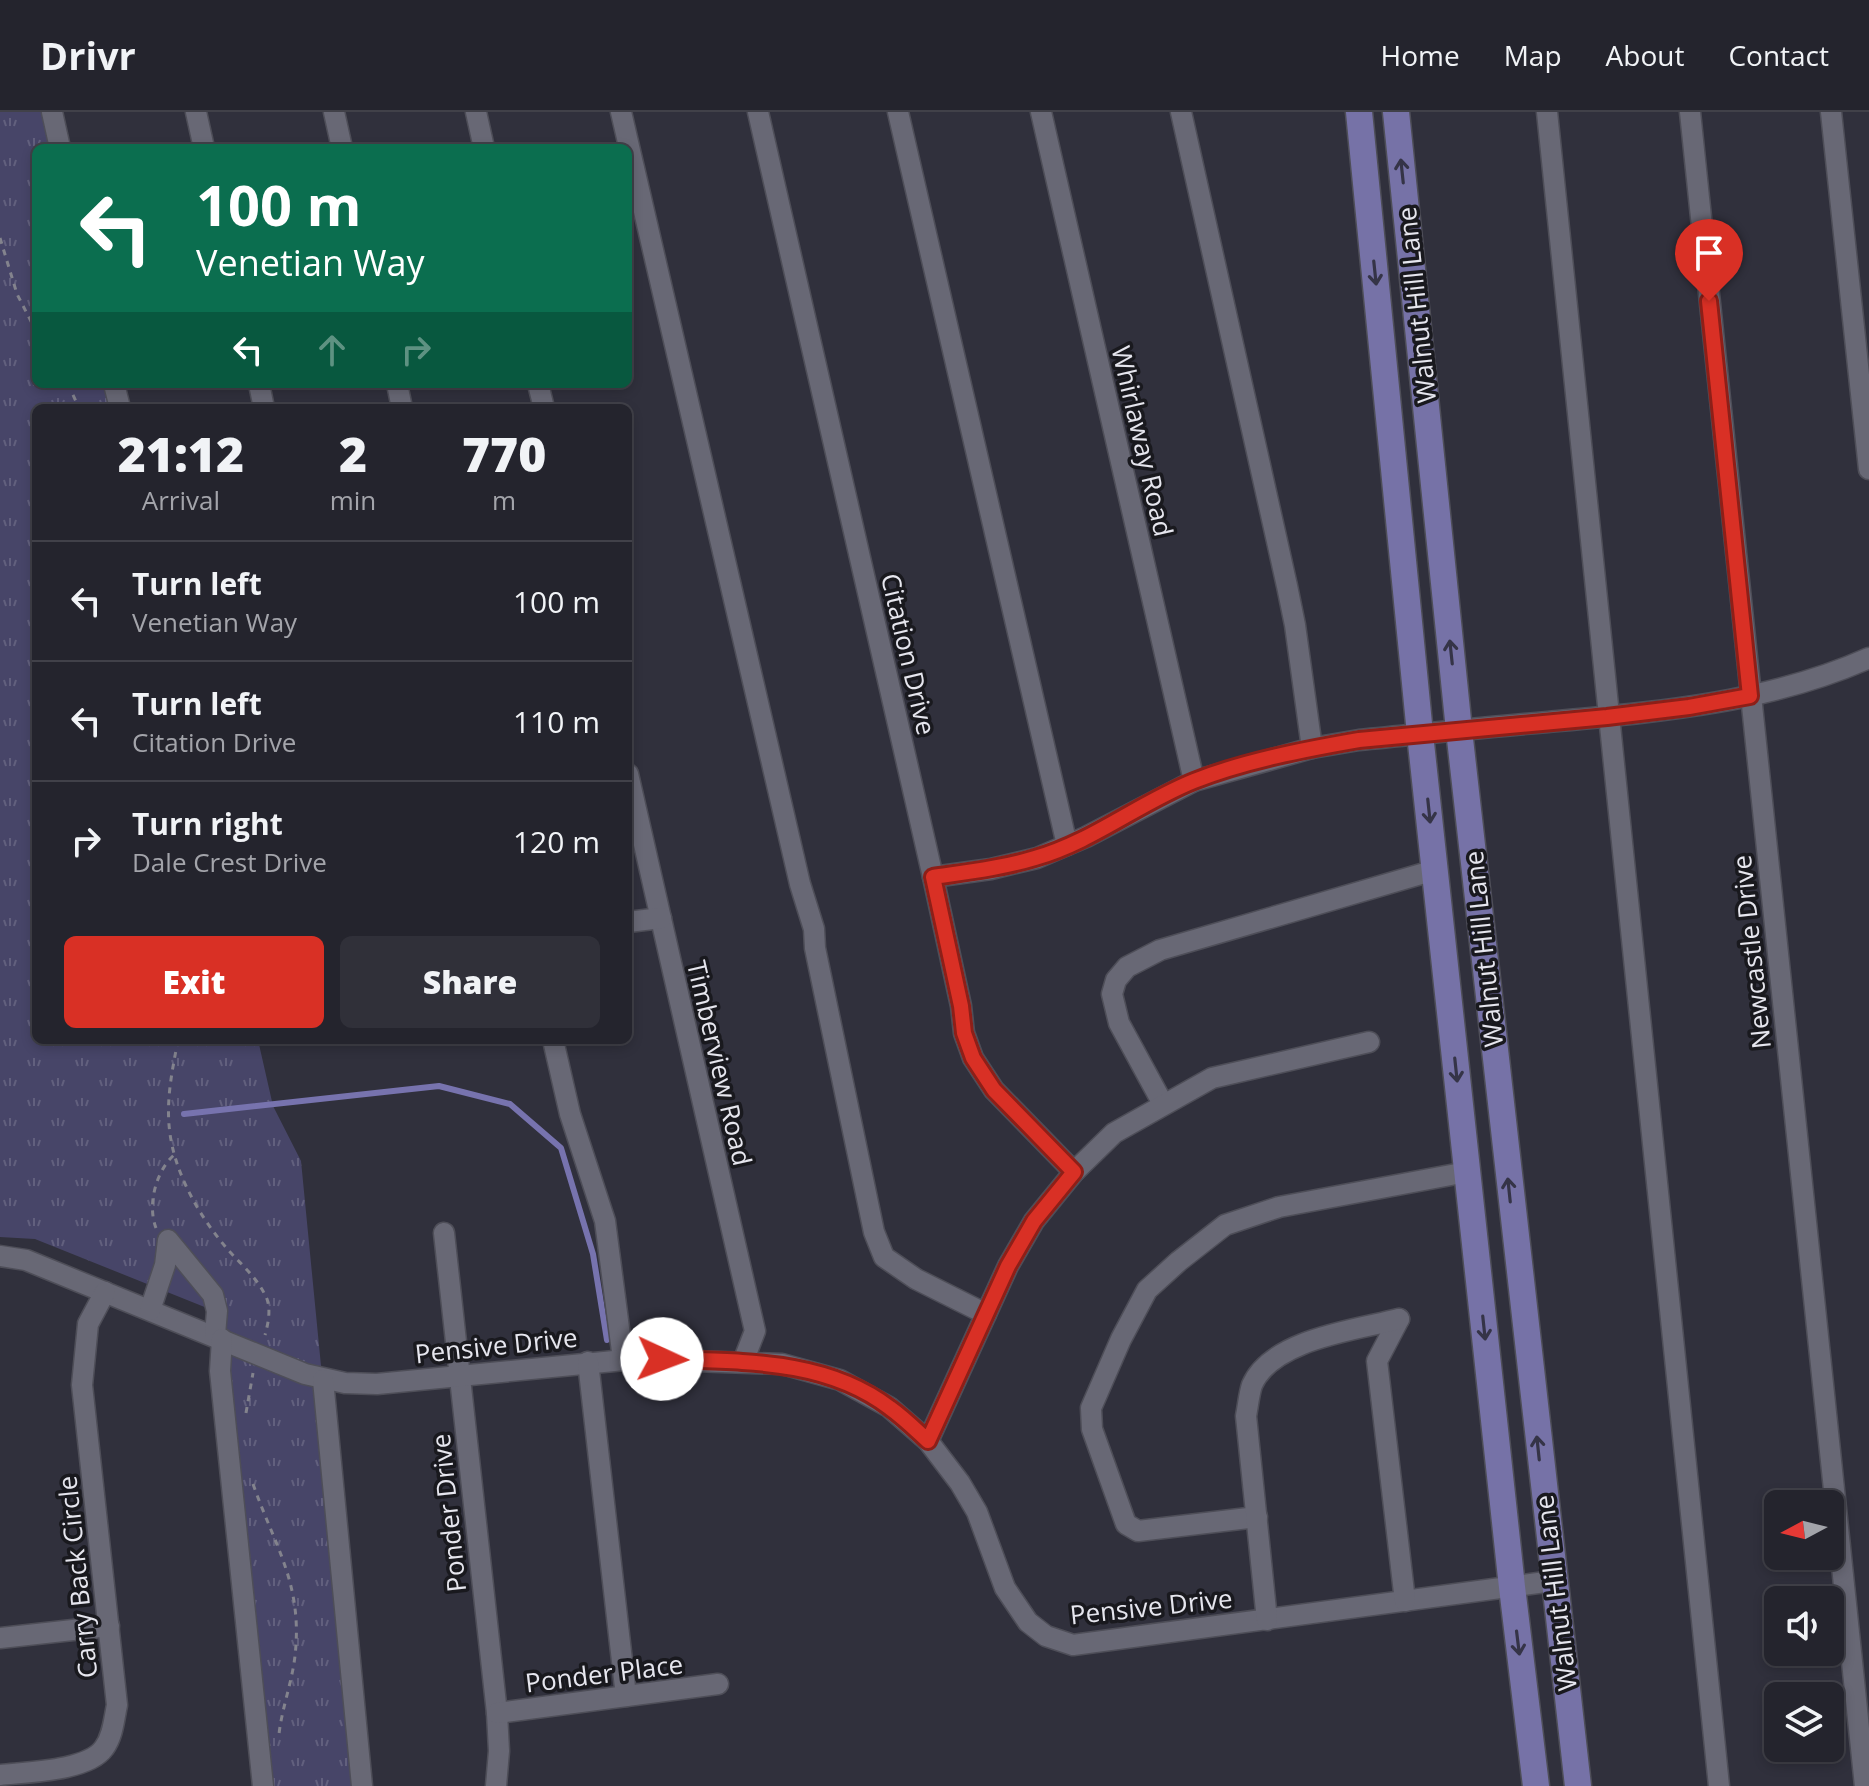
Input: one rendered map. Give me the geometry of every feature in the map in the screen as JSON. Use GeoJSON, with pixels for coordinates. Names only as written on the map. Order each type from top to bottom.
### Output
{"type":"FeatureCollection","features":[{"type":"Feature","properties":{"kind":"main road","name":"Walnut Hill Lane"},"geometry":{"type":"LineString","coordinates":[[1359,112],[1420,734],[1536,1786]]}},
{"type":"Feature","properties":{"kind":"main road","name":"Walnut Hill Lane"},"geometry":{"type":"LineString","coordinates":[[1396,112],[1459,730],[1578,1786]]}},
{"type":"Feature","properties":{"kind":"street"},"geometry":{"type":"LineString","coordinates":[[52,112],[59,144]]}},
{"type":"Feature","properties":{"kind":"street"},"geometry":{"type":"LineString","coordinates":[[196,112],[203,144]]}},
{"type":"Feature","properties":{"kind":"street"},"geometry":{"type":"LineString","coordinates":[[334,112],[341,144]]}},
{"type":"Feature","properties":{"kind":"street"},"geometry":{"type":"LineString","coordinates":[[476,112],[483,144]]}},
{"type":"Feature","properties":{"kind":"street"},"geometry":{"type":"LineString","coordinates":[[621,112],[628,144]]}},
{"type":"Feature","properties":{"kind":"street","name":"Citation Drive"},"geometry":{"type":"LineString","coordinates":[[758,112],[933,877],[964,1033],[973,1058],[994,1090],[1074,1172]]}},
{"type":"Feature","properties":{"kind":"street"},"geometry":{"type":"LineString","coordinates":[[898,112],[1067,845]]}},
{"type":"Feature","properties":{"kind":"street","name":"Whirlaway Road"},"geometry":{"type":"LineString","coordinates":[[1041,112],[1194,781]]}},
{"type":"Feature","properties":{"kind":"street"},"geometry":{"type":"LineString","coordinates":[[1181,112],[1290,599],[1312,748]]}},
{"type":"Feature","properties":{"kind":"street"},"geometry":{"type":"LineString","coordinates":[[1547,112],[1719,1786]]}},
{"type":"Feature","properties":{"kind":"street","name":"Newcastle Drive"},"geometry":{"type":"LineString","coordinates":[[1690,112],[1865,1786]]}},
{"type":"Feature","properties":{"kind":"street"},"geometry":{"type":"LineString","coordinates":[[1831,112],[1869,469]]}},
{"type":"Feature","properties":{"kind":"street"},"geometry":{"type":"LineString","coordinates":[[632,159],[793,854],[814,929],[815,948],[874,1232],[884,1257],[916,1279],[986,1314]]}},
{"type":"Feature","properties":{"kind":"street"},"geometry":{"type":"LineString","coordinates":[[933,877],[991,869],[1037,858],[1194,781],[1312,748],[1359,740],[1689,707],[1750,696],[1809,680],[1869,658]]}},
{"type":"Feature","properties":{"kind":"street","name":"Timberview Road"},"geometry":{"type":"LineString","coordinates":[[632,791],[755,1331],[743,1362]]}},
{"type":"Feature","properties":{"kind":"street"},"geometry":{"type":"LineString","coordinates":[[1163,1104],[1119,1023],[1115,1009],[1112,994],[1116,980],[1127,967],[1160,950],[1435,870]]}},
{"type":"Feature","properties":{"kind":"street"},"geometry":{"type":"LineString","coordinates":[[632,922],[661,918]]}},
{"type":"Feature","properties":{"kind":"street"},"geometry":{"type":"LineString","coordinates":[[928,1441],[1008,1266],[1034,1221],[1074,1172],[1114,1133],[1212,1078],[1369,1042]]}},
{"type":"Feature","properties":{"kind":"street"},"geometry":{"type":"LineString","coordinates":[[554,1044],[570,1114],[605,1221],[623,1359]]}},
{"type":"Feature","properties":{"kind":"street"},"geometry":{"type":"LineString","coordinates":[[1257,1517],[1138,1531],[1126,1524],[1092,1429],[1091,1408],[1121,1339],[1147,1290],[1225,1225],[1279,1207],[1467,1172]]}},
{"type":"Feature","properties":{"kind":"street","name":"Ponder Drive"},"geometry":{"type":"LineString","coordinates":[[444,1233],[497,1713],[499,1751],[496,1786]]}},
{"type":"Feature","properties":{"kind":"street"},"geometry":{"type":"LineString","coordinates":[[150,1310],[165,1265],[168,1240]]}},
{"type":"Feature","properties":{"kind":"street"},"geometry":{"type":"LineString","coordinates":[[168,1240],[213,1295],[217,1311],[220,1371],[263,1786]]}},
{"type":"Feature","properties":{"kind":"street","name":"Pensive Drive"},"geometry":{"type":"LineString","coordinates":[[0,1256],[26,1260],[323,1380],[377,1384],[623,1359],[782,1364],[840,1380],[889,1407],[928,1441],[960,1483],[977,1512],[1005,1588],[1028,1622],[1046,1636],[1073,1645],[1553,1581]]}},
{"type":"Feature","properties":{"kind":"street","name":"Carry Back Circle"},"geometry":{"type":"LineString","coordinates":[[0,1775],[63,1768],[84,1762],[104,1750],[113,1727],[117,1705],[82,1385],[88,1324],[105,1292]]}},
{"type":"Feature","properties":{"kind":"street"},"geometry":{"type":"LineString","coordinates":[[1267,1620],[1246,1416],[1253,1383],[1270,1362],[1291,1347],[1399,1319],[1377,1361],[1405,1601]]}},
{"type":"Feature","properties":{"kind":"street"},"geometry":{"type":"LineString","coordinates":[[588,1362],[626,1696]]}},
{"type":"Feature","properties":{"kind":"street"},"geometry":{"type":"LineString","coordinates":[[323,1380],[362,1786]]}},
{"type":"Feature","properties":{"kind":"street"},"geometry":{"type":"LineString","coordinates":[[0,1638],[109,1626]]}},
{"type":"Feature","properties":{"kind":"street","name":"Ponder Place"},"geometry":{"type":"LineString","coordinates":[[497,1713],[718,1684]]}},
{"type":"Feature","properties":{"kind":"path"},"geometry":{"type":"LineString","coordinates":[[0,238],[17,294],[32,323]]}},
{"type":"Feature","properties":{"kind":"path"},"geometry":{"type":"LineString","coordinates":[[168,1240],[154,1226],[152,1205],[163,1165],[174,1155]]}},
{"type":"Feature","properties":{"kind":"green space"},"geometry":{"type":"Polygon","coordinates":[[[0,112],[43,112],[51,144],[32,144],[32,388],[107,388],[111,404],[32,404],[32,1044],[259,1044],[273,1106],[301,1161],[362,1786],[273,1786],[222,1314],[35,1239],[0,1237],[0,112]]]}},
{"type":"Feature","properties":{"kind":"waterway"},"geometry":{"type":"LineString","coordinates":[[184,1114],[439,1086],[510,1104],[561,1148],[593,1254],[607,1340]]}},
{"type":"Feature","properties":{"kind":"route"},"geometry":{"type":"LineString","coordinates":[[662,1359],[782,1364],[840,1380],[889,1407],[928,1441],[1008,1266],[1034,1221],[1074,1172],[994,1090],[973,1058],[964,1033],[933,877],[991,869],[1037,858],[1086,837],[1194,781],[1312,748],[1359,740],[1607,717],[1750,696],[1709,301]]}}]}
